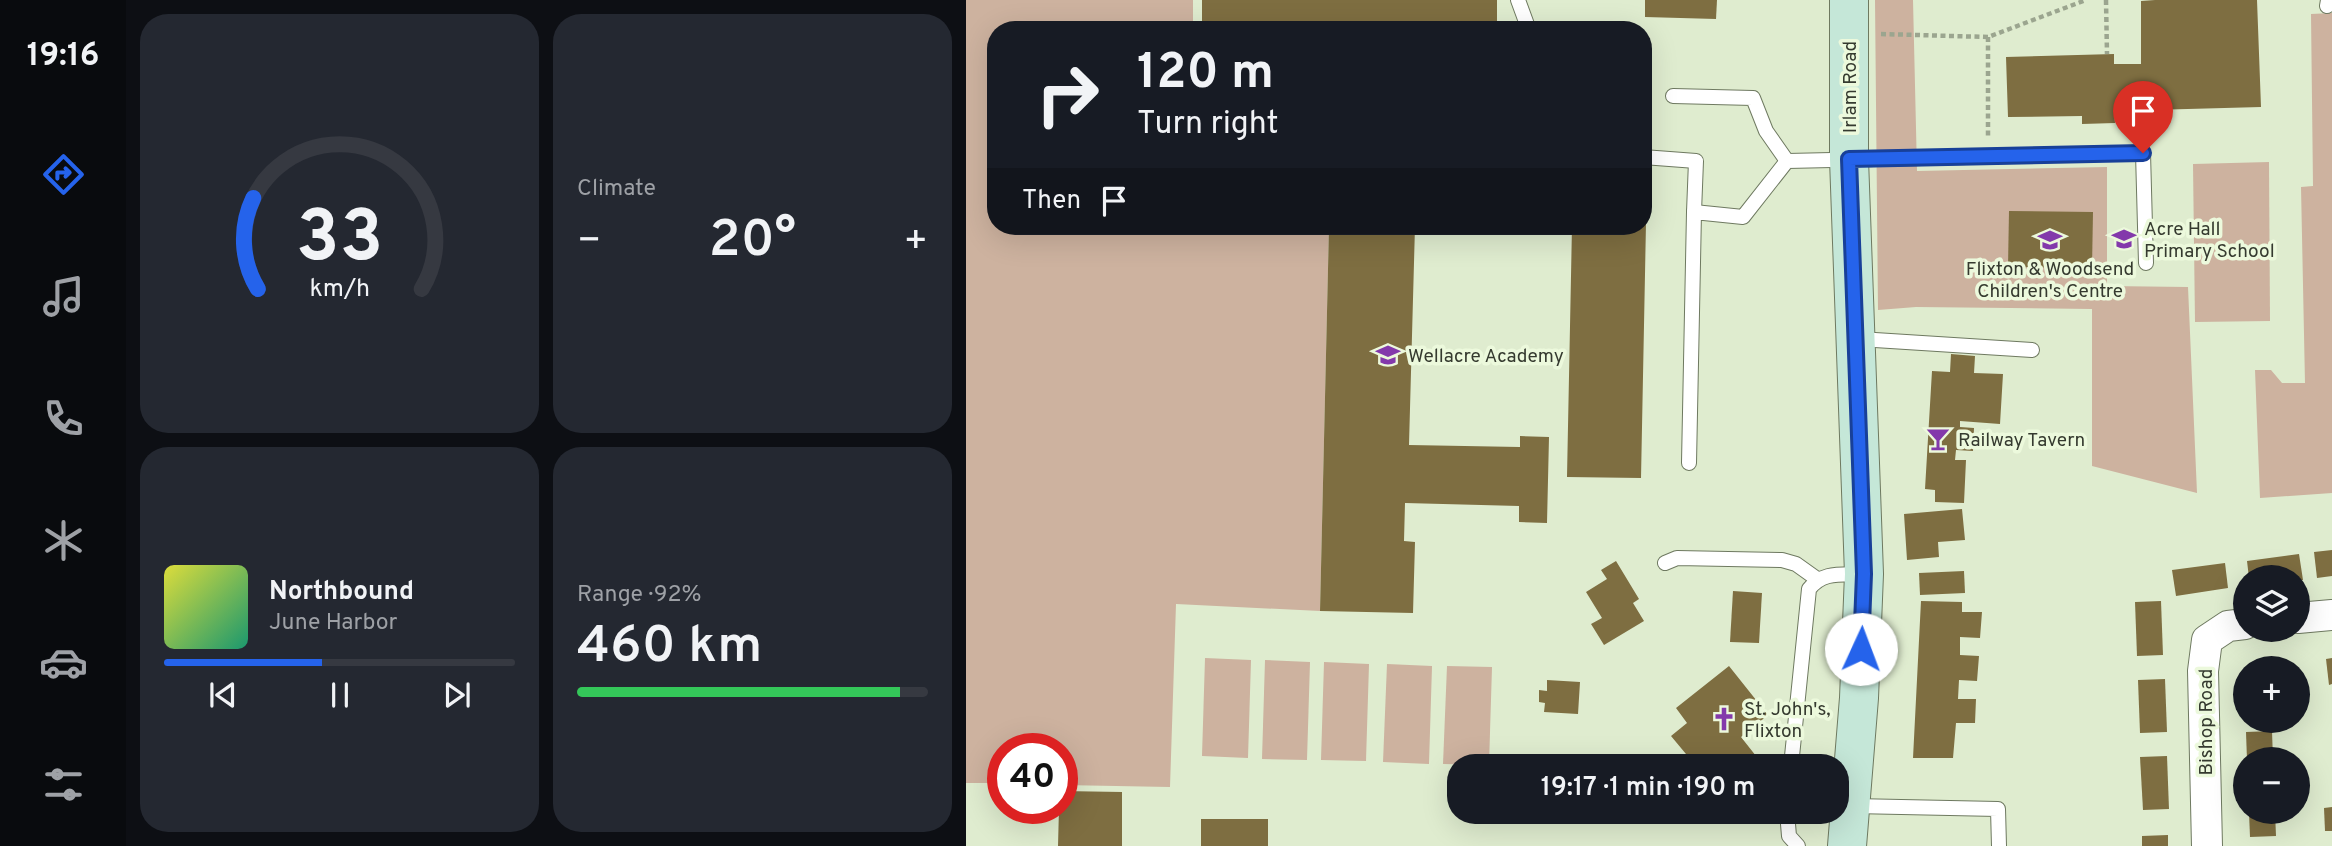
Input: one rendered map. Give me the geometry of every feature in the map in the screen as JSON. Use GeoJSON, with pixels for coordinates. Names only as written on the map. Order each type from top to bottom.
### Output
{"type":"FeatureCollection","features":[{"type":"Feature","properties":{"kind":"street","name":"Irlam Road"},"geometry":{"type":"LineString","coordinates":[[1847,846],[1859,698],[1864,574],[1849,159],[1849,16]]}},
{"type":"Feature","properties":{"kind":"street"},"geometry":{"type":"LineString","coordinates":[[2310,617],[2332,615]]}},
{"type":"Feature","properties":{"kind":"street","name":"Bishop Road"},"geometry":{"type":"LineString","coordinates":[[2207,846],[2203,671],[2207,640],[2233,625]]}},
{"type":"Feature","properties":{"kind":"lane"},"geometry":{"type":"LineString","coordinates":[[1518,0],[1526,21]]}},
{"type":"Feature","properties":{"kind":"lane"},"geometry":{"type":"LineString","coordinates":[[1673,96],[1754,98],[1766,131],[1787,161]]}},
{"type":"Feature","properties":{"kind":"lane"},"geometry":{"type":"LineString","coordinates":[[1694,212],[1743,217],[1787,161],[2143,153],[2146,263]]}},
{"type":"Feature","properties":{"kind":"lane"},"geometry":{"type":"LineString","coordinates":[[1652,158],[1696,161],[1689,463]]}},
{"type":"Feature","properties":{"kind":"lane"},"geometry":{"type":"LineString","coordinates":[[1855,339],[2032,350]]}},
{"type":"Feature","properties":{"kind":"lane"},"geometry":{"type":"LineString","coordinates":[[1665,563],[1677,558],[1782,560],[1796,564],[1817,579]]}},
{"type":"Feature","properties":{"kind":"lane"},"geometry":{"type":"LineString","coordinates":[[1792,754],[1809,589],[1817,579],[1827,576],[1864,574]]}},
{"type":"Feature","properties":{"kind":"lane"},"geometry":{"type":"LineString","coordinates":[[1851,806],[1998,809],[1999,846]]}},
{"type":"Feature","properties":{"kind":"lane"},"geometry":{"type":"LineString","coordinates":[[1788,824],[1789,835],[1798,846]]}},
{"type":"Feature","properties":{"kind":"path"},"geometry":{"type":"LineString","coordinates":[[1849,16],[1988,37],[2087,0]]}},
{"type":"Feature","properties":{"kind":"path"},"geometry":{"type":"LineString","coordinates":[[2106,0],[2107,54]]}},
{"type":"Feature","properties":{"kind":"path"},"geometry":{"type":"LineString","coordinates":[[1988,37],[1988,157]]}},
{"type":"Feature","properties":{"kind":"shaded area"},"geometry":{"type":"Polygon","coordinates":[[[966,0],[1193,0],[1193,21],[987,21],[987,235],[1329,235],[1320,611],[1176,604],[1170,787],[1078,785],[1078,733],[987,733],[987,783],[966,783],[966,0]]]}},
{"type":"Feature","properties":{"kind":"shaded area"},"geometry":{"type":"Polygon","coordinates":[[[1875,0],[1913,0],[1917,171],[2107,167],[2107,286],[2188,287],[2197,493],[2092,466],[2092,309],[1916,307],[1878,310],[1875,0]]]}},
{"type":"Feature","properties":{"kind":"shaded area"},"geometry":{"type":"Polygon","coordinates":[[[2332,13],[2332,493],[2260,498],[2255,370],[2271,370],[2282,383],[2305,383],[2301,187],[2313,186],[2311,14],[2332,13]]]}},
{"type":"Feature","properties":{"kind":"shaded area"},"geometry":{"type":"Polygon","coordinates":[[[2269,162],[2270,321],[2195,322],[2193,164],[2269,162]]]}},
{"type":"Feature","properties":{"kind":"shaded area"},"geometry":{"type":"Polygon","coordinates":[[[1205,658],[1251,660],[1248,758],[1202,756],[1205,658]]]}},
{"type":"Feature","properties":{"kind":"shaded area"},"geometry":{"type":"Polygon","coordinates":[[[1265,660],[1310,662],[1307,760],[1262,759],[1265,660]]]}},
{"type":"Feature","properties":{"kind":"shaded area"},"geometry":{"type":"Polygon","coordinates":[[[1324,662],[1369,664],[1366,761],[1321,760],[1324,662]]]}},
{"type":"Feature","properties":{"kind":"shaded area"},"geometry":{"type":"Polygon","coordinates":[[[1387,664],[1432,666],[1429,764],[1383,762],[1387,664]]]}},
{"type":"Feature","properties":{"kind":"shaded area"},"geometry":{"type":"Polygon","coordinates":[[[1447,666],[1492,667],[1489,754],[1447,754],[1447,764],[1443,764],[1447,666]]]}},
{"type":"Feature","properties":{"kind":"building"},"geometry":{"type":"Polygon","coordinates":[[[1202,0],[1497,0],[1497,21],[1202,21],[1202,0]]]}},
{"type":"Feature","properties":{"kind":"building"},"geometry":{"type":"Polygon","coordinates":[[[1645,0],[1717,0],[1716,19],[1645,17],[1645,0]]]}},
{"type":"Feature","properties":{"kind":"building"},"geometry":{"type":"Polygon","coordinates":[[[2257,0],[2261,107],[2114,111],[2115,123],[2082,124],[2082,116],[2008,117],[2006,57],[2114,54],[2114,64],[2141,64],[2141,1],[2257,0]]]}},
{"type":"Feature","properties":{"kind":"building","name":"Flixton & Woodsend Children's Centre"},"geometry":{"type":"Polygon","coordinates":[[[2009,211],[2093,212],[2092,268],[2008,267],[2009,211]]]}},
{"type":"Feature","properties":{"kind":"building"},"geometry":{"type":"Polygon","coordinates":[[[1329,235],[1415,235],[1409,445],[1520,447],[1520,436],[1549,437],[1547,523],[1519,522],[1519,506],[1405,503],[1404,541],[1415,542],[1413,613],[1320,611],[1329,235]]]}},
{"type":"Feature","properties":{"kind":"building"},"geometry":{"type":"Polygon","coordinates":[[[1572,235],[1646,235],[1641,478],[1567,477],[1572,235]]]}},
{"type":"Feature","properties":{"kind":"building"},"geometry":{"type":"Polygon","coordinates":[[[1951,354],[1975,356],[1974,373],[2003,374],[2000,424],[1960,421],[1960,427],[1974,428],[1973,451],[1956,450],[1955,460],[1966,460],[1964,503],[1935,502],[1935,490],[1925,489],[1932,371],[1950,372],[1951,354]]]}},
{"type":"Feature","properties":{"kind":"building"},"geometry":{"type":"Polygon","coordinates":[[[1962,509],[1965,540],[1938,542],[1939,557],[1907,560],[1904,514],[1962,509]]]}},
{"type":"Feature","properties":{"kind":"building"},"geometry":{"type":"Polygon","coordinates":[[[2332,550],[2332,576],[2317,578],[2314,552],[2332,550]]]}},
{"type":"Feature","properties":{"kind":"building"},"geometry":{"type":"Polygon","coordinates":[[[2299,554],[2301,565],[2247,565],[2247,561],[2299,554]]]}},
{"type":"Feature","properties":{"kind":"building"},"geometry":{"type":"Polygon","coordinates":[[[1616,561],[1639,599],[1633,603],[1644,621],[1604,645],[1591,624],[1602,618],[1586,592],[1607,579],[1601,570],[1616,561]]]}},
{"type":"Feature","properties":{"kind":"building"},"geometry":{"type":"Polygon","coordinates":[[[2225,563],[2228,588],[2176,596],[2172,570],[2225,563]]]}},
{"type":"Feature","properties":{"kind":"building"},"geometry":{"type":"Polygon","coordinates":[[[1964,571],[1965,593],[1920,595],[1919,573],[1964,571]]]}},
{"type":"Feature","properties":{"kind":"building"},"geometry":{"type":"Polygon","coordinates":[[[1733,591],[1762,593],[1759,643],[1730,642],[1733,591]]]}},
{"type":"Feature","properties":{"kind":"building"},"geometry":{"type":"Polygon","coordinates":[[[1921,601],[1962,602],[1962,612],[1982,612],[1980,638],[1960,637],[1960,655],[1979,656],[1977,681],[1959,680],[1958,699],[1976,699],[1975,723],[1956,723],[1953,758],[1913,758],[1921,601]]]}},
{"type":"Feature","properties":{"kind":"building"},"geometry":{"type":"Polygon","coordinates":[[[2161,601],[2163,655],[2137,656],[2135,602],[2161,601]]]}},
{"type":"Feature","properties":{"kind":"building"},"geometry":{"type":"Polygon","coordinates":[[[2332,658],[2332,684],[2329,685],[2326,659],[2332,658]]]}},
{"type":"Feature","properties":{"kind":"building","name":"St. John's, Flixton"},"geometry":{"type":"Polygon","coordinates":[[[1729,666],[1768,715],[1741,737],[1754,754],[1686,754],[1671,736],[1687,723],[1676,708],[1729,666]]]}},
{"type":"Feature","properties":{"kind":"building"},"geometry":{"type":"Polygon","coordinates":[[[2165,679],[2167,732],[2140,733],[2138,680],[2165,679]]]}},
{"type":"Feature","properties":{"kind":"building"},"geometry":{"type":"Polygon","coordinates":[[[1547,680],[1580,682],[1578,714],[1544,712],[1545,703],[1539,702],[1539,690],[1547,691],[1547,680]]]}},
{"type":"Feature","properties":{"kind":"building"},"geometry":{"type":"Polygon","coordinates":[[[2246,733],[2272,733],[2273,747],[2247,747],[2246,733]]]}},
{"type":"Feature","properties":{"kind":"building"},"geometry":{"type":"Polygon","coordinates":[[[2167,756],[2169,809],[2143,810],[2140,757],[2167,756]]]}},
{"type":"Feature","properties":{"kind":"building"},"geometry":{"type":"Polygon","coordinates":[[[1078,791],[1122,792],[1122,846],[1058,846],[1059,824],[1078,824],[1078,791]]]}},
{"type":"Feature","properties":{"kind":"building"},"geometry":{"type":"Polygon","coordinates":[[[2332,807],[2332,831],[2325,831],[2324,808],[2332,807]]]}},
{"type":"Feature","properties":{"kind":"building"},"geometry":{"type":"Polygon","coordinates":[[[1201,819],[1268,819],[1268,846],[1201,846],[1201,819]]]}},
{"type":"Feature","properties":{"kind":"building"},"geometry":{"type":"Polygon","coordinates":[[[2249,824],[2276,824],[2276,836],[2250,837],[2249,824]]]}},
{"type":"Feature","properties":{"kind":"building"},"geometry":{"type":"Polygon","coordinates":[[[2168,835],[2168,846],[2142,846],[2142,836],[2168,835]]]}},
{"type":"Feature","properties":{"kind":"place","name":"Acre Hall Primary School"},"geometry":{"type":"Point","coordinates":[2124,239]}},
{"type":"Feature","properties":{"kind":"place","name":"Flixton & Woodsend Children's Centre"},"geometry":{"type":"Point","coordinates":[2050,240]}},
{"type":"Feature","properties":{"kind":"place","name":"Wellacre Academy"},"geometry":{"type":"Point","coordinates":[1388,355]}},
{"type":"Feature","properties":{"kind":"place","name":"Railway Tavern"},"geometry":{"type":"Point","coordinates":[1938,439]}},
{"type":"Feature","properties":{"kind":"place","name":"St. John's, Flixton"},"geometry":{"type":"Point","coordinates":[1724,719]}},
{"type":"Feature","properties":{"kind":"route"},"geometry":{"type":"LineString","coordinates":[[1861,649],[1864,574],[1849,159],[2143,153]]}}]}
